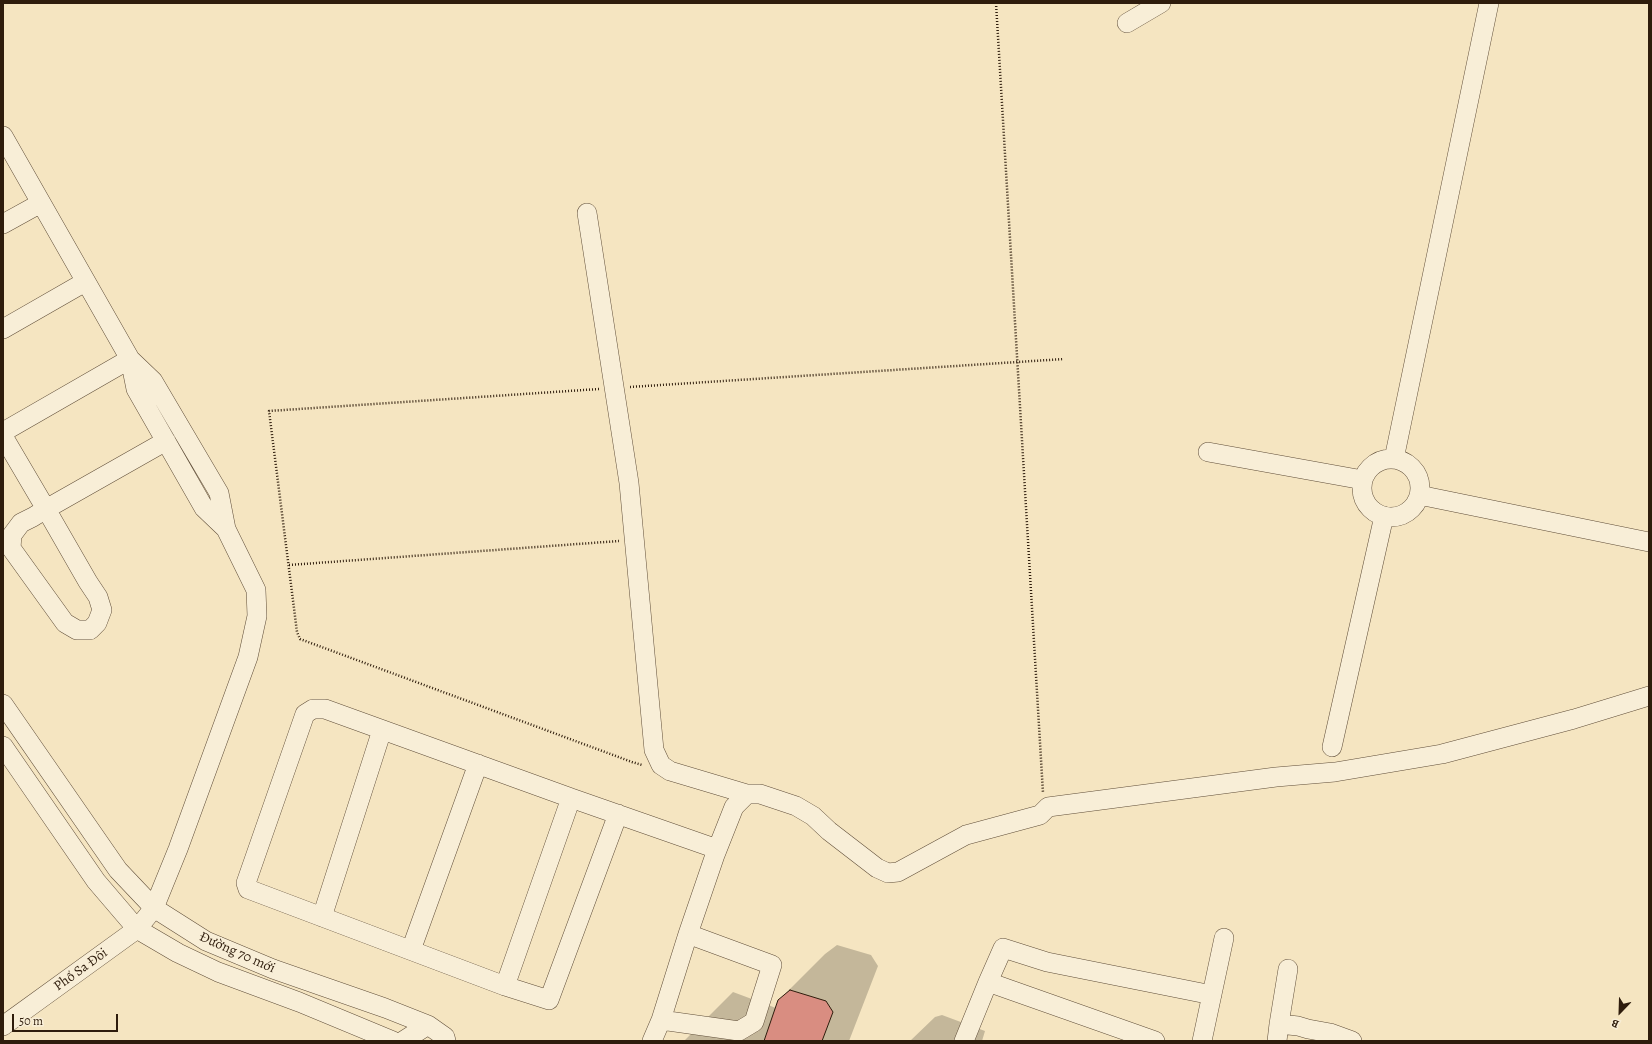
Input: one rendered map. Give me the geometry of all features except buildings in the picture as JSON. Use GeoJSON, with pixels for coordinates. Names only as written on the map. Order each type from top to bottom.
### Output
{"type":"FeatureCollection","features":[{"type":"Feature","properties":{"kind":"street"},"geometry":{"type":"LineString","coordinates":[[1127,22],[1161,3]]}},
{"type":"Feature","properties":{"kind":"street"},"geometry":{"type":"LineString","coordinates":[[1394,459],[1488,3]]}},
{"type":"Feature","properties":{"kind":"street"},"geometry":{"type":"LineString","coordinates":[[3,136],[130,359],[153,381],[219,493],[226,529]]}},
{"type":"Feature","properties":{"kind":"street"},"geometry":{"type":"LineString","coordinates":[[3,224],[41,203]]}},
{"type":"Feature","properties":{"kind":"street"},"geometry":{"type":"LineString","coordinates":[[587,213],[629,483],[654,750],[661,765],[670,771],[747,794],[760,794],[771,797],[796,806],[813,816],[829,831],[877,868],[888,873],[898,872],[966,835],[1040,815],[1048,806],[1276,777],[1335,772],[1442,754],[1574,719],[1649,696]]}},
{"type":"Feature","properties":{"kind":"street"},"geometry":{"type":"LineString","coordinates":[[3,329],[86,282]]}},
{"type":"Feature","properties":{"kind":"street"},"geometry":{"type":"LineString","coordinates":[[3,432],[130,359]]}},
{"type":"Feature","properties":{"kind":"street"},"geometry":{"type":"LineString","coordinates":[[130,359],[136,389],[204,508],[226,529]]}},
{"type":"Feature","properties":{"kind":"street"},"geometry":{"type":"LineString","coordinates":[[3,436],[46,509],[98,597],[102,610],[97,623],[90,630],[77,630],[65,623],[11,548],[12,535],[21,523],[46,509],[166,441]]}},
{"type":"Feature","properties":{"kind":"street"},"geometry":{"type":"LineString","coordinates":[[1208,452],[1363,480]]}},
{"type":"Feature","properties":{"kind":"street"},"geometry":{"type":"LineString","coordinates":[[1394,459],[1403,462],[1412,468],[1420,485],[1419,495],[1416,504],[1410,510],[1397,516],[1384,516],[1375,512],[1364,498],[1362,489],[1363,480],[1375,464],[1384,460],[1394,459]]}},
{"type":"Feature","properties":{"kind":"street"},"geometry":{"type":"LineString","coordinates":[[1419,495],[1649,542]]}},
{"type":"Feature","properties":{"kind":"street"},"geometry":{"type":"LineString","coordinates":[[1332,747],[1384,516]]}},
{"type":"Feature","properties":{"kind":"street","name":"Phố Sa Đôi"},"geometry":{"type":"LineString","coordinates":[[3,1026],[137,929],[154,908],[178,849],[248,657],[258,616],[256,590],[226,529]]}},
{"type":"Feature","properties":{"kind":"street","name":"Đường 70 mới"},"geometry":{"type":"LineString","coordinates":[[3,704],[118,870],[154,908],[206,941],[272,969],[386,1008],[428,1025],[443,1040]]}},
{"type":"Feature","properties":{"kind":"street"},"geometry":{"type":"LineString","coordinates":[[618,814],[548,1000],[505,986],[248,889],[246,883],[305,714],[312,709],[325,709],[571,798],[618,814],[718,849]]}},
{"type":"Feature","properties":{"kind":"street"},"geometry":{"type":"LineString","coordinates":[[322,917],[382,730]]}},
{"type":"Feature","properties":{"kind":"street","name":"Đường 70 mới"},"geometry":{"type":"LineString","coordinates":[[3,746],[96,880],[137,929],[178,953],[218,972],[299,1002],[393,1041]]}},
{"type":"Feature","properties":{"kind":"street"},"geometry":{"type":"LineString","coordinates":[[411,950],[478,764]]}},
{"type":"Feature","properties":{"kind":"street"},"geometry":{"type":"LineString","coordinates":[[652,1041],[661,1020],[688,934],[734,806],[747,794]]}},
{"type":"Feature","properties":{"kind":"street"},"geometry":{"type":"LineString","coordinates":[[505,986],[571,798]]}},
{"type":"Feature","properties":{"kind":"street"},"geometry":{"type":"LineString","coordinates":[[661,1020],[739,1031],[754,1022],[772,965],[688,934]]}},
{"type":"Feature","properties":{"kind":"street"},"geometry":{"type":"LineString","coordinates":[[1202,1041],[1224,938]]}},
{"type":"Feature","properties":{"kind":"street"},"geometry":{"type":"LineString","coordinates":[[964,1041],[1003,948],[1047,962],[1212,995]]}},
{"type":"Feature","properties":{"kind":"street"},"geometry":{"type":"LineString","coordinates":[[1288,969],[1278,1033],[1298,1026],[1330,1033],[1352,1041]]}},
{"type":"Feature","properties":{"kind":"street"},"geometry":{"type":"LineString","coordinates":[[988,982],[1155,1041]]}},
{"type":"Feature","properties":{"kind":"street"},"geometry":{"type":"LineString","coordinates":[[403,1041],[428,1025]]}},
{"type":"Feature","properties":{"kind":"path"},"geometry":{"type":"LineString","coordinates":[[996,3],[1043,802],[1040,815]]}},
{"type":"Feature","properties":{"kind":"path"},"geometry":{"type":"LineString","coordinates":[[670,771],[632,762],[300,639],[297,632],[269,411],[1064,359]]}},
{"type":"Feature","properties":{"kind":"path"},"geometry":{"type":"LineString","coordinates":[[289,565],[634,540]]}}]}
